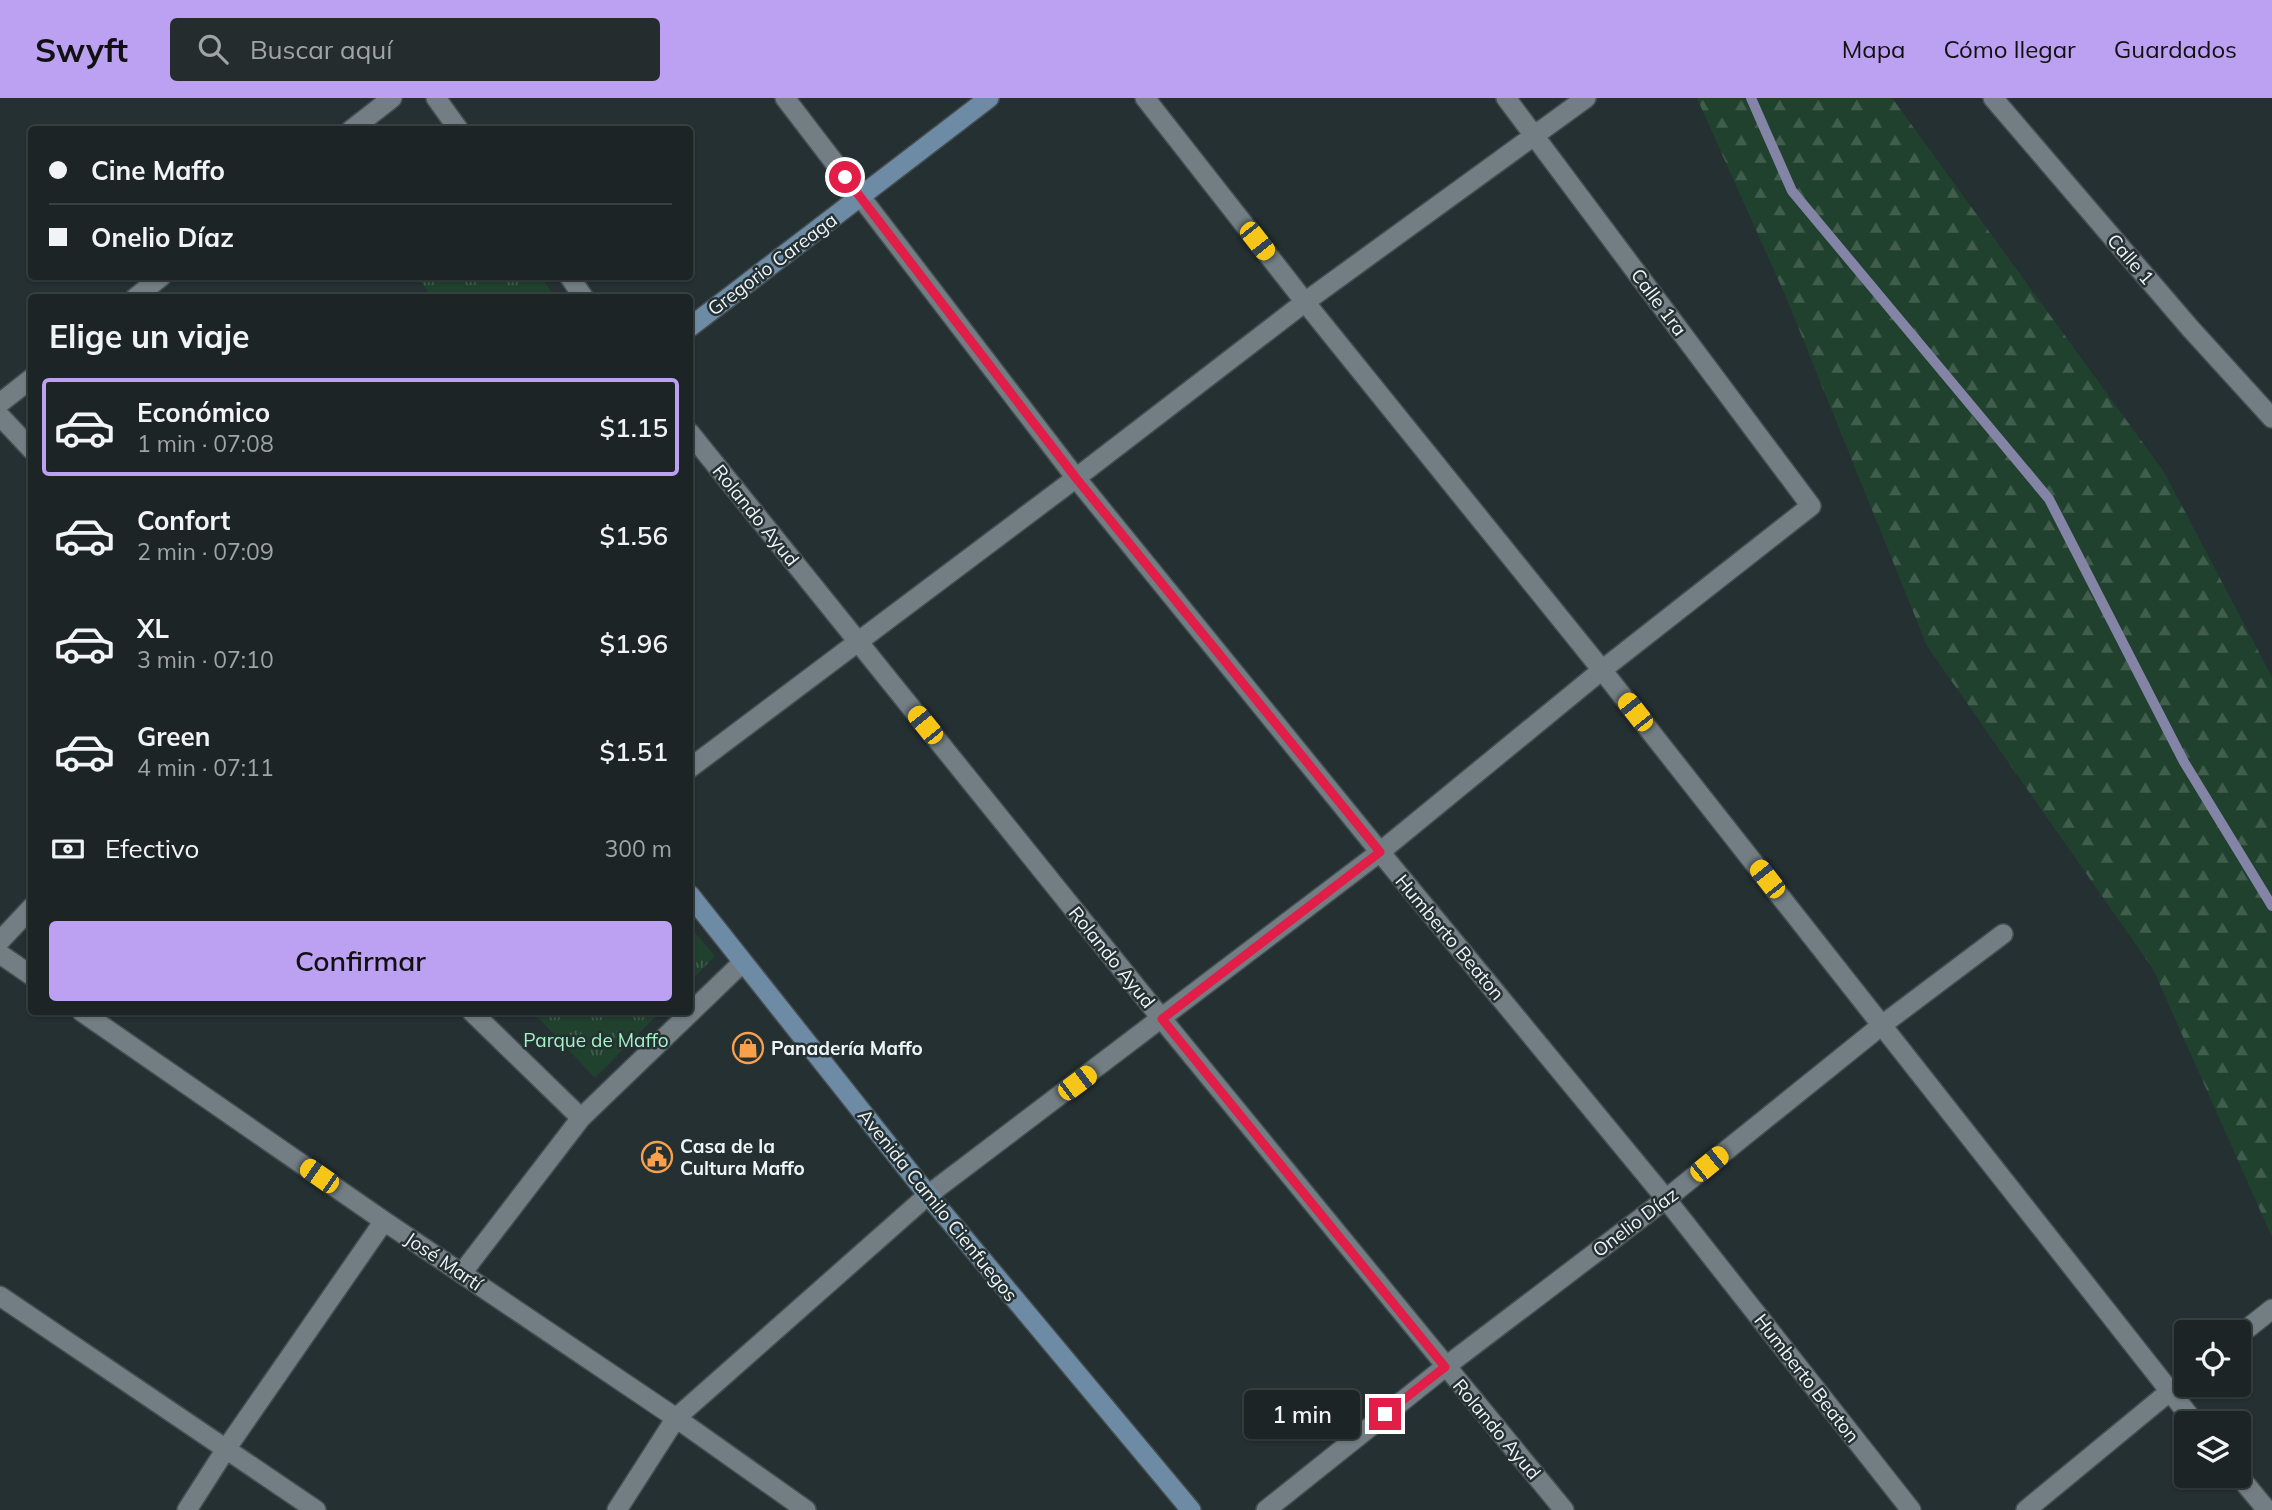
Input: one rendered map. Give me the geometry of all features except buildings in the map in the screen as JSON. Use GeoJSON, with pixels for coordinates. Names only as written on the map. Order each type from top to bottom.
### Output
{"type":"FeatureCollection","features":[{"type":"Feature","properties":{"kind":"main road","name":"Gregorio Careaga"},"geometry":{"type":"LineString","coordinates":[[693,325],[989,98]]}},
{"type":"Feature","properties":{"kind":"main road","name":"Avenida Camilo Cienfuegos"},"geometry":{"type":"LineString","coordinates":[[693,899],[929,1195],[1191,1510]]}},
{"type":"Feature","properties":{"kind":"street"},"geometry":{"type":"LineString","coordinates":[[356,126],[392,98]]}},
{"type":"Feature","properties":{"kind":"street"},"geometry":{"type":"LineString","coordinates":[[436,98],[456,126]]}},
{"type":"Feature","properties":{"kind":"street","name":"Humberto Beaton"},"geometry":{"type":"LineString","coordinates":[[785,98],[1076,478],[1666,1199],[1911,1510]]}},
{"type":"Feature","properties":{"kind":"street"},"geometry":{"type":"LineString","coordinates":[[1144,98],[1602,670],[2185,1411]]}},
{"type":"Feature","properties":{"kind":"street","name":"Calle 1ra"},"geometry":{"type":"LineString","coordinates":[[1506,98],[1811,506],[1602,670]]}},
{"type":"Feature","properties":{"kind":"street"},"geometry":{"type":"LineString","coordinates":[[693,766],[1305,302],[1586,98]]}},
{"type":"Feature","properties":{"kind":"street","name":"Calle 1"},"geometry":{"type":"LineString","coordinates":[[1993,98],[2181,318],[2272,418]]}},
{"type":"Feature","properties":{"kind":"street"},"geometry":{"type":"LineString","coordinates":[[140,294],[157,280]]}},
{"type":"Feature","properties":{"kind":"street"},"geometry":{"type":"LineString","coordinates":[[0,403],[28,381]]}},
{"type":"Feature","properties":{"kind":"street"},"geometry":{"type":"LineString","coordinates":[[0,416],[28,446]]}},
{"type":"Feature","properties":{"kind":"street","name":"Rolando Ayud"},"geometry":{"type":"LineString","coordinates":[[693,437],[1162,1019],[1564,1510]]}},
{"type":"Feature","properties":{"kind":"street"},"geometry":{"type":"LineString","coordinates":[[617,1510],[676,1418],[929,1195],[1380,852],[1602,670]]}},
{"type":"Feature","properties":{"kind":"street"},"geometry":{"type":"LineString","coordinates":[[0,941],[28,911]]}},
{"type":"Feature","properties":{"kind":"street","name":"Onelio Díaz"},"geometry":{"type":"LineString","coordinates":[[1266,1510],[1445,1367],[1666,1199],[1882,1025],[2003,934]]}},
{"type":"Feature","properties":{"kind":"street"},"geometry":{"type":"LineString","coordinates":[[0,954],[28,973]]}},
{"type":"Feature","properties":{"kind":"street"},"geometry":{"type":"LineString","coordinates":[[693,1010],[742,963]]}},
{"type":"Feature","properties":{"kind":"street","name":"José Martí"},"geometry":{"type":"LineString","coordinates":[[86,1015],[384,1221],[676,1418],[806,1510]]}},
{"type":"Feature","properties":{"kind":"street"},"geometry":{"type":"LineString","coordinates":[[475,1015],[581,1118]]}},
{"type":"Feature","properties":{"kind":"street"},"geometry":{"type":"LineString","coordinates":[[462,1273],[581,1118],[688,1015]]}},
{"type":"Feature","properties":{"kind":"street"},"geometry":{"type":"LineString","coordinates":[[187,1510],[226,1449],[384,1221]]}},
{"type":"Feature","properties":{"kind":"street"},"geometry":{"type":"LineString","coordinates":[[0,1296],[316,1510]]}},
{"type":"Feature","properties":{"kind":"street"},"geometry":{"type":"LineString","coordinates":[[2251,1326],[2272,1309]]}},
{"type":"Feature","properties":{"kind":"street"},"geometry":{"type":"LineString","coordinates":[[2026,1510],[2174,1388]]}},
{"type":"Feature","properties":{"kind":"street"},"geometry":{"type":"LineString","coordinates":[[2249,1488],[2267,1510]]}},
{"type":"Feature","properties":{"kind":"green space"},"geometry":{"type":"Polygon","coordinates":[[[1697,98],[1892,98],[2164,472],[2272,677],[2272,1237],[2153,969],[1927,646],[1786,297],[1697,98]]]}},
{"type":"Feature","properties":{"kind":"green space"},"geometry":{"type":"Polygon","coordinates":[[[419,280],[543,280],[553,294],[430,294],[419,280]]]}},
{"type":"Feature","properties":{"kind":"green space","name":"Parque de Maffo"},"geometry":{"type":"Polygon","coordinates":[[[693,930],[715,956],[693,979],[693,930]]]}},
{"type":"Feature","properties":{"kind":"green space","name":"Parque de Maffo"},"geometry":{"type":"Polygon","coordinates":[[[536,1015],[657,1015],[595,1078],[536,1015]]]}},
{"type":"Feature","properties":{"kind":"waterway"},"geometry":{"type":"LineString","coordinates":[[1751,98],[1792,191],[2049,499],[2184,762],[2272,906]]}},
{"type":"Feature","properties":{"kind":"place","name":"Panadería Maffo"},"geometry":{"type":"Point","coordinates":[748,1048]}},
{"type":"Feature","properties":{"kind":"place","name":"Casa de la Cultura Maffo"},"geometry":{"type":"Point","coordinates":[657,1157]}},
{"type":"Feature","properties":{"kind":"route"},"geometry":{"type":"LineString","coordinates":[[845,177],[1076,478],[1380,852],[1162,1019],[1445,1367],[1385,1414]]}}]}
